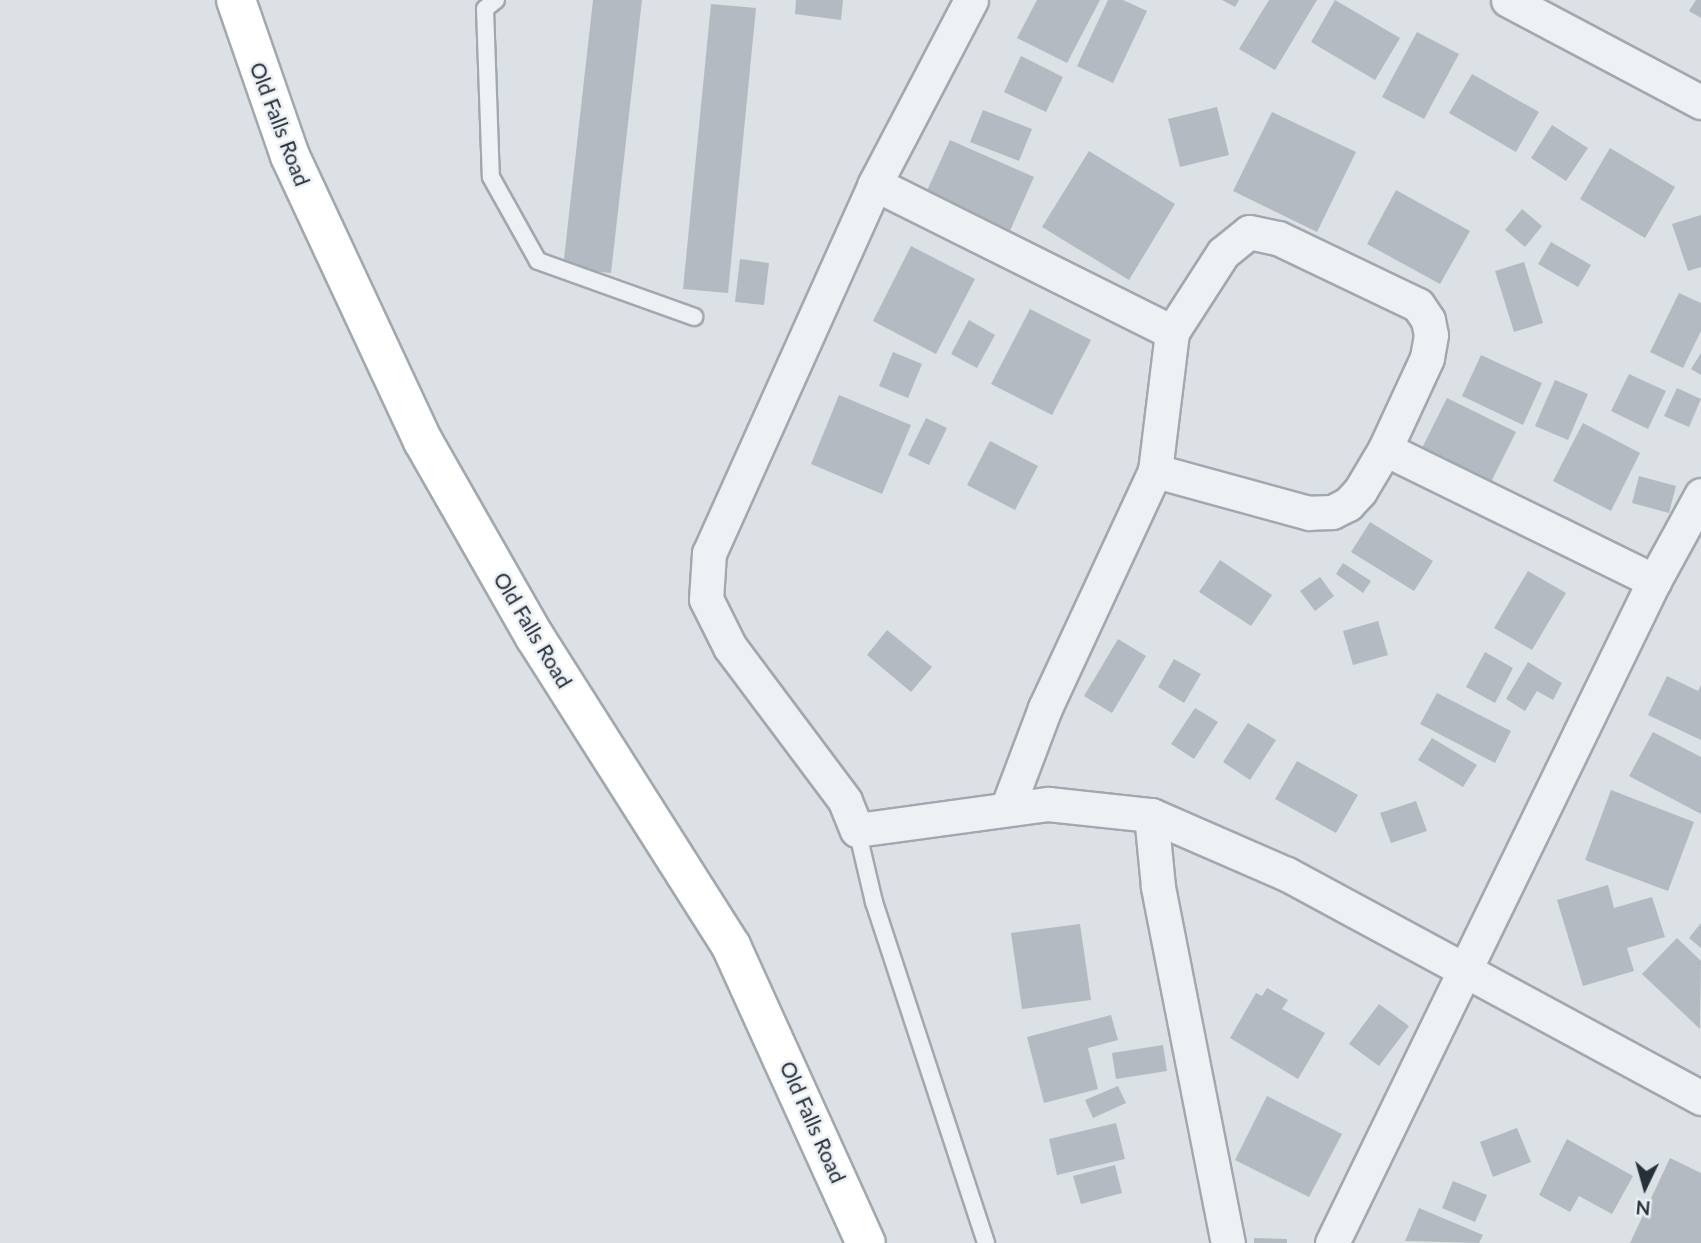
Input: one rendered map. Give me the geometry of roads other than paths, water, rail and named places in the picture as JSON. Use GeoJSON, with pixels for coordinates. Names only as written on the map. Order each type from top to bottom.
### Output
{"type":"FeatureCollection","features":[{"type":"Feature","properties":{"kind":"street","name":"Old Falls Road"},"geometry":{"type":"LineString","coordinates":[[236,0],[290,156],[423,441],[535,637],[731,946],[866,1243]]}},
{"type":"Feature","properties":{"kind":"street"},"geometry":{"type":"LineString","coordinates":[[971,0],[875,184],[709,553],[705,580],[714,623],[845,801],[857,830],[1008,806],[1088,806],[1151,815],[1287,874],[1463,972],[1701,1098]]}},
{"type":"Feature","properties":{"kind":"street"},"geometry":{"type":"LineString","coordinates":[[1508,0],[1701,102]]}},
{"type":"Feature","properties":{"kind":"street"},"geometry":{"type":"LineString","coordinates":[[875,184],[1172,332]]}},
{"type":"Feature","properties":{"kind":"street"},"geometry":{"type":"LineString","coordinates":[[1008,806],[1045,708],[1156,471],[1172,332],[1223,253],[1249,232],[1278,239],[1418,305],[1428,320],[1431,335],[1427,358],[1385,449],[1349,504],[1332,512],[1309,513],[1156,471]]}},
{"type":"Feature","properties":{"kind":"street"},"geometry":{"type":"LineString","coordinates":[[1385,449],[1654,581]]}},
{"type":"Feature","properties":{"kind":"street"},"geometry":{"type":"LineString","coordinates":[[1332,1243],[1654,581],[1701,495]]}},
{"type":"Feature","properties":{"kind":"street"},"geometry":{"type":"LineString","coordinates":[[1151,815],[1158,887],[1228,1243]]}},
{"type":"Feature","properties":{"kind":"lane"},"geometry":{"type":"LineString","coordinates":[[496,0],[485,9],[491,177],[538,261],[694,317]]}},
{"type":"Feature","properties":{"kind":"lane"},"geometry":{"type":"LineString","coordinates":[[857,830],[874,902],[985,1243]]}}]}
